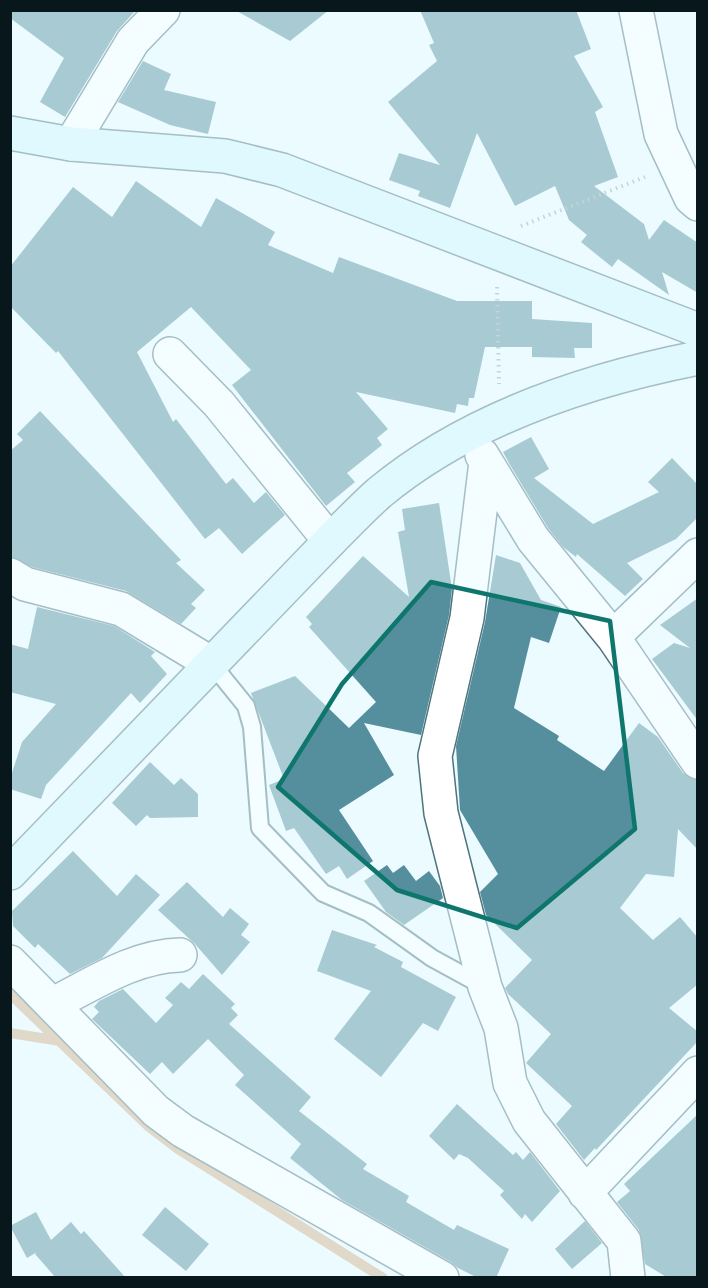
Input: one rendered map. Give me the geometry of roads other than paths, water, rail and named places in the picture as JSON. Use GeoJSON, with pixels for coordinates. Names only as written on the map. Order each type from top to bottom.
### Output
{"type":"FeatureCollection","features":[{"type":"Feature","properties":{"kind":"street"},"geometry":{"type":"LineString","coordinates":[[71,144],[133,41],[163,10]]}},
{"type":"Feature","properties":{"kind":"street"},"geometry":{"type":"LineString","coordinates":[[636,10],[660,135],[691,198],[698,204]]}},
{"type":"Feature","properties":{"kind":"street"},"geometry":{"type":"LineString","coordinates":[[10,133],[71,144],[225,156],[282,171],[698,330]]}},
{"type":"Feature","properties":{"kind":"street"},"geometry":{"type":"LineString","coordinates":[[170,354],[219,405],[330,541]]}},
{"type":"Feature","properties":{"kind":"street"},"geometry":{"type":"LineString","coordinates":[[10,873],[330,541],[380,493],[477,448],[500,421],[539,403],[635,370],[698,358]]}},
{"type":"Feature","properties":{"kind":"street"},"geometry":{"type":"LineString","coordinates":[[477,448],[533,539],[613,637],[695,754]]}},
{"type":"Feature","properties":{"kind":"street"},"geometry":{"type":"LineString","coordinates":[[477,448],[467,618],[435,756],[441,813],[486,987],[501,1028],[510,1083],[529,1121],[624,1241],[628,1278]]}},
{"type":"Feature","properties":{"kind":"street"},"geometry":{"type":"LineString","coordinates":[[613,637],[698,555]]}},
{"type":"Feature","properties":{"kind":"street"},"geometry":{"type":"LineString","coordinates":[[10,575],[25,584],[120,609],[212,664]]}},
{"type":"Feature","properties":{"kind":"street"},"geometry":{"type":"LineString","coordinates":[[52,1004],[139,962],[159,955],[180,955]]}},
{"type":"Feature","properties":{"kind":"street"},"geometry":{"type":"LineString","coordinates":[[10,962],[156,1111],[183,1131],[424,1274]]}},
{"type":"Feature","properties":{"kind":"street"},"geometry":{"type":"LineString","coordinates":[[585,1194],[698,1073]]}},
{"type":"Feature","properties":{"kind":"lane"},"geometry":{"type":"LineString","coordinates":[[212,664],[246,706],[252,727],[260,828],[323,893],[369,913],[432,958],[486,987]]}},
{"type":"Feature","properties":{"kind":"waterway"},"geometry":{"type":"LineString","coordinates":[[10,994],[148,1126],[178,1149],[383,1278]]}},
{"type":"Feature","properties":{"kind":"waterway"},"geometry":{"type":"LineString","coordinates":[[10,1033],[60,1041]]}}]}
